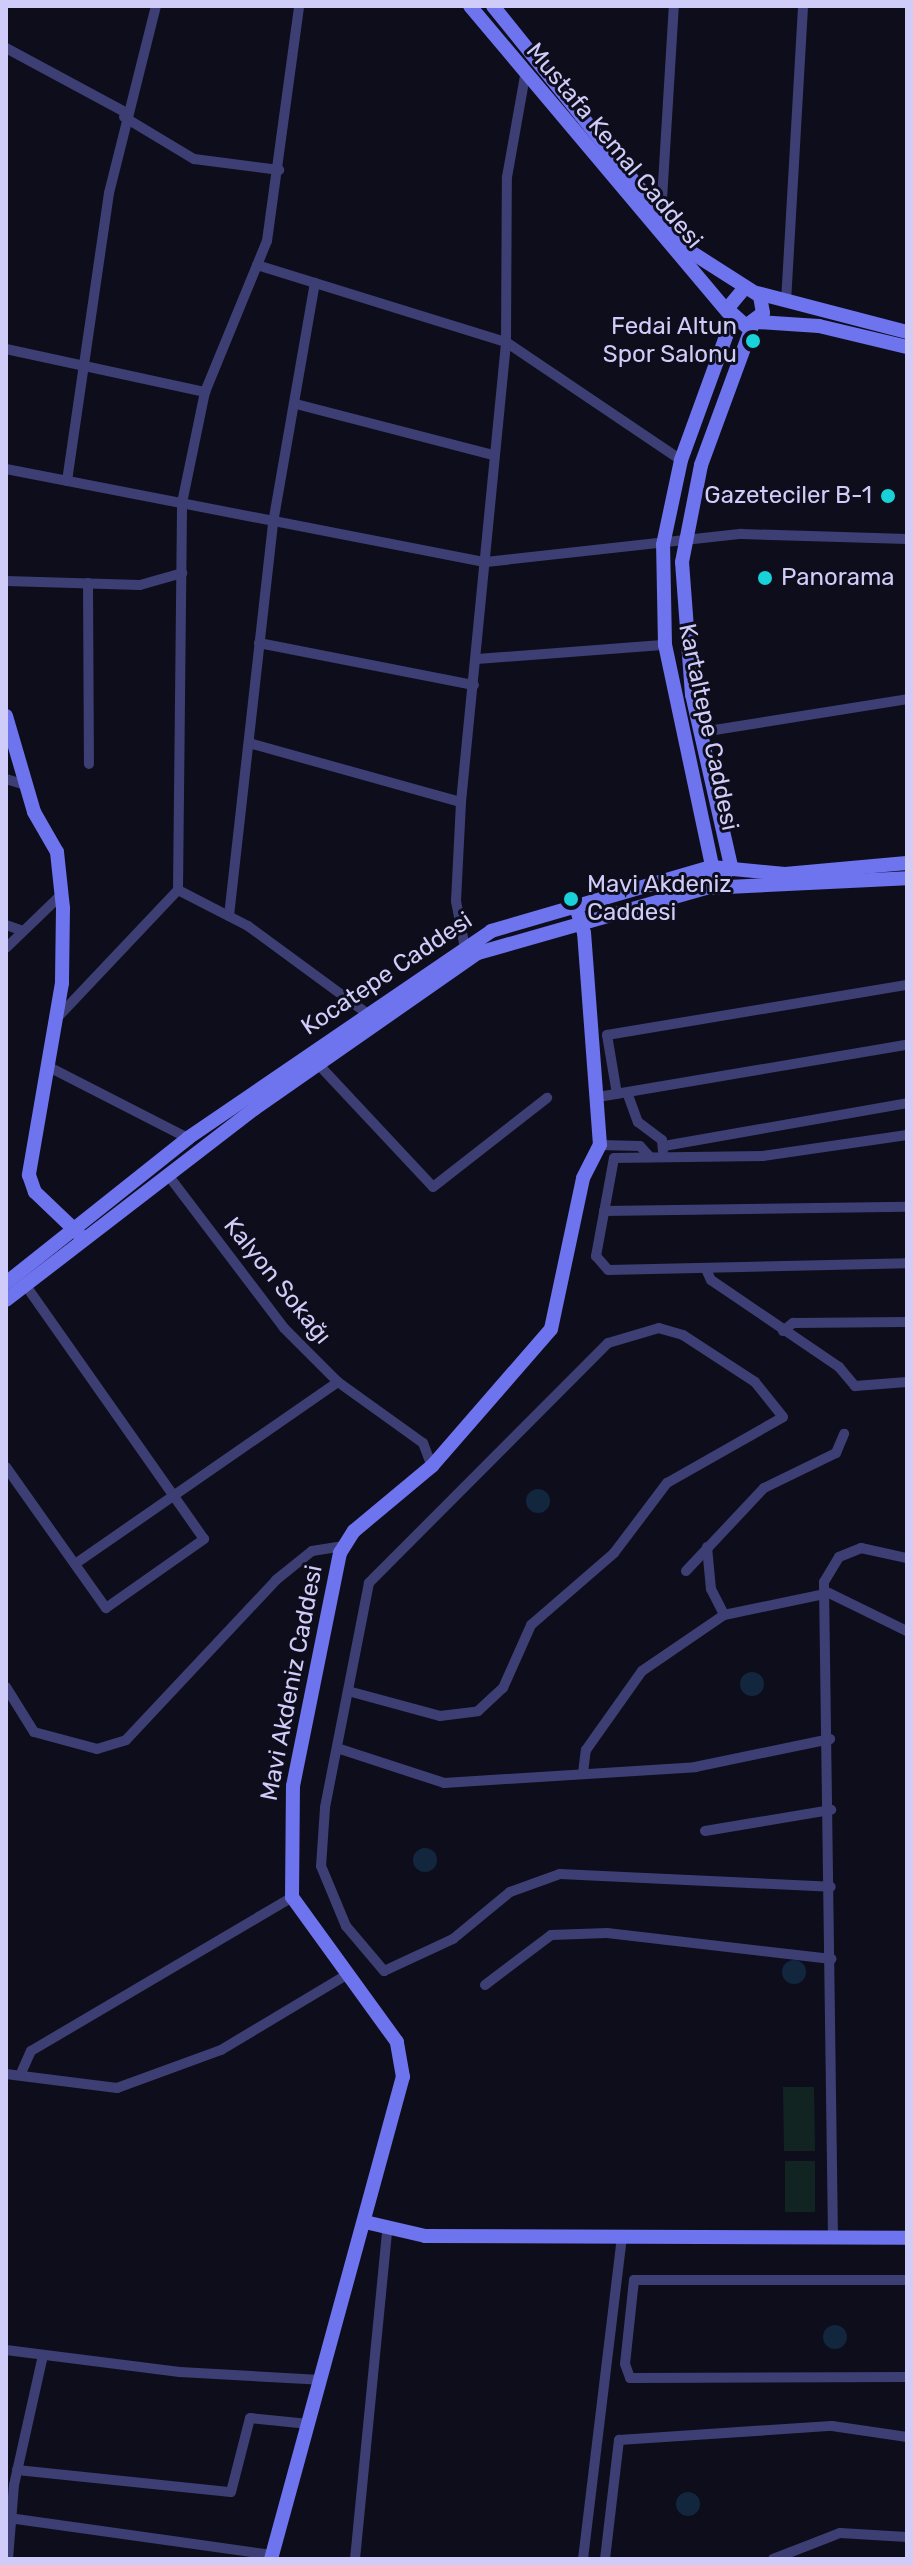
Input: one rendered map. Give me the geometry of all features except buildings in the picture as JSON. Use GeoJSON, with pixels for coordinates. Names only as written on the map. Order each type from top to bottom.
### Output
{"type":"FeatureCollection","features":[{"type":"Feature","properties":{"kind":"main road","name":"Mustafa Kemal Caddesi"},"geometry":{"type":"LineString","coordinates":[[470,6],[525,76],[730,316]]}},
{"type":"Feature","properties":{"kind":"main road","name":"Mustafa Kemal Caddesi"},"geometry":{"type":"LineString","coordinates":[[493,6],[703,264],[750,291],[907,332]]}},
{"type":"Feature","properties":{"kind":"main road","name":"Kartaltepe Caddesi"},"geometry":{"type":"LineString","coordinates":[[716,887],[665,645],[663,545],[681,460],[730,316],[730,298],[750,291]]}},
{"type":"Feature","properties":{"kind":"main road"},"geometry":{"type":"LineString","coordinates":[[750,291],[764,307],[755,323]]}},
{"type":"Feature","properties":{"kind":"main road"},"geometry":{"type":"LineString","coordinates":[[730,316],[755,323],[819,326],[907,347]]}},
{"type":"Feature","properties":{"kind":"main road","name":"Kartaltepe Caddesi"},"geometry":{"type":"LineString","coordinates":[[731,866],[682,624],[684,542],[706,451],[755,323]]}},
{"type":"Feature","properties":{"kind":"main road"},"geometry":{"type":"LineString","coordinates":[[6,716],[26,785],[57,852],[62,894],[56,1019],[29,1175],[72,1228],[85,1239]]}},
{"type":"Feature","properties":{"kind":"main road","name":"Kocatepe Caddesi"},"geometry":{"type":"LineString","coordinates":[[6,1283],[188,1138],[464,943],[575,904],[712,867],[731,866],[785,874],[907,863]]}},
{"type":"Feature","properties":{"kind":"main road"},"geometry":{"type":"LineString","coordinates":[[716,887],[731,866]]}},
{"type":"Feature","properties":{"kind":"main road","name":"Kocatepe Caddesi"},"geometry":{"type":"LineString","coordinates":[[6,1300],[318,1064],[478,953],[581,921],[716,887],[907,878]]}},
{"type":"Feature","properties":{"kind":"main road","name":"Mavi Akdeniz Caddesi"},"geometry":{"type":"LineString","coordinates":[[292,1897],[293,1786],[344,1546],[432,1466],[551,1329],[583,1178],[591,1151],[600,1145],[581,921],[575,904]]}},
{"type":"Feature","properties":{"kind":"main road"},"geometry":{"type":"LineString","coordinates":[[272,2557],[398,2102],[403,2058],[292,1897]]}},
{"type":"Feature","properties":{"kind":"main road"},"geometry":{"type":"LineString","coordinates":[[365,2222],[387,2231],[622,2237],[907,2238]]}},
{"type":"Feature","properties":{"kind":"street"},"geometry":{"type":"LineString","coordinates":[[67,481],[124,114],[154,6]]}},
{"type":"Feature","properties":{"kind":"street"},"geometry":{"type":"LineString","coordinates":[[56,1019],[178,890],[173,821],[182,503],[205,392],[257,265],[279,170],[299,6]]}},
{"type":"Feature","properties":{"kind":"street"},"geometry":{"type":"LineString","coordinates":[[661,216],[674,6]]}},
{"type":"Feature","properties":{"kind":"street"},"geometry":{"type":"LineString","coordinates":[[786,302],[803,6]]}},
{"type":"Feature","properties":{"kind":"street"},"geometry":{"type":"LineString","coordinates":[[6,48],[124,114],[194,159],[279,170]]}},
{"type":"Feature","properties":{"kind":"street"},"geometry":{"type":"LineString","coordinates":[[464,943],[456,901],[461,802],[506,342],[507,177],[525,76]]}},
{"type":"Feature","properties":{"kind":"street"},"geometry":{"type":"LineString","coordinates":[[257,265],[506,342],[681,460]]}},
{"type":"Feature","properties":{"kind":"street"},"geometry":{"type":"LineString","coordinates":[[229,916],[273,523],[315,283]]}},
{"type":"Feature","properties":{"kind":"street"},"geometry":{"type":"LineString","coordinates":[[6,349],[205,392]]}},
{"type":"Feature","properties":{"kind":"street"},"geometry":{"type":"LineString","coordinates":[[296,404],[493,455]]}},
{"type":"Feature","properties":{"kind":"street"},"geometry":{"type":"LineString","coordinates":[[6,469],[486,562],[663,545],[741,534],[907,539]]}},
{"type":"Feature","properties":{"kind":"street"},"geometry":{"type":"LineString","coordinates":[[6,581],[140,585],[182,573]]}},
{"type":"Feature","properties":{"kind":"street"},"geometry":{"type":"LineString","coordinates":[[88,583],[89,764]]}},
{"type":"Feature","properties":{"kind":"street"},"geometry":{"type":"LineString","coordinates":[[259,643],[474,685]]}},
{"type":"Feature","properties":{"kind":"street"},"geometry":{"type":"LineString","coordinates":[[477,659],[665,645]]}},
{"type":"Feature","properties":{"kind":"street"},"geometry":{"type":"LineString","coordinates":[[702,732],[907,699]]}},
{"type":"Feature","properties":{"kind":"street"},"geometry":{"type":"LineString","coordinates":[[249,743],[461,802]]}},
{"type":"Feature","properties":{"kind":"street"},"geometry":{"type":"LineString","coordinates":[[6,779],[26,785]]}},
{"type":"Feature","properties":{"kind":"street"},"geometry":{"type":"LineString","coordinates":[[178,890],[229,916],[365,1012]]}},
{"type":"Feature","properties":{"kind":"street"},"geometry":{"type":"LineString","coordinates":[[6,948],[62,894]]}},
{"type":"Feature","properties":{"kind":"street"},"geometry":{"type":"LineString","coordinates":[[6,925],[23,931]]}},
{"type":"Feature","properties":{"kind":"street"},"geometry":{"type":"LineString","coordinates":[[907,985],[607,1035],[622,1095],[638,1122],[663,1151],[763,1156],[907,1135]]}},
{"type":"Feature","properties":{"kind":"street"},"geometry":{"type":"LineString","coordinates":[[598,1097],[907,1045]]}},
{"type":"Feature","properties":{"kind":"street"},"geometry":{"type":"LineString","coordinates":[[318,1064],[433,1187],[547,1098]]}},
{"type":"Feature","properties":{"kind":"street"},"geometry":{"type":"LineString","coordinates":[[47,1066],[188,1138]]}},
{"type":"Feature","properties":{"kind":"street"},"geometry":{"type":"LineString","coordinates":[[907,1103],[663,1151],[650,1157],[614,1158],[596,1256],[602,1268],[706,1269],[907,1263]]}},
{"type":"Feature","properties":{"kind":"street"},"geometry":{"type":"LineString","coordinates":[[600,1145],[640,1146],[650,1157]]}},
{"type":"Feature","properties":{"kind":"street","name":"Kalyon Sokağı"},"geometry":{"type":"LineString","coordinates":[[168,1175],[284,1328],[338,1382],[423,1443],[432,1466]]}},
{"type":"Feature","properties":{"kind":"street"},"geometry":{"type":"LineString","coordinates":[[604,1211],[907,1207]]}},
{"type":"Feature","properties":{"kind":"street"},"geometry":{"type":"LineString","coordinates":[[706,1269],[711,1280],[855,1386],[907,1382]]}},
{"type":"Feature","properties":{"kind":"street"},"geometry":{"type":"LineString","coordinates":[[6,1467],[106,1608],[204,1539],[27,1287]]}},
{"type":"Feature","properties":{"kind":"street"},"geometry":{"type":"LineString","coordinates":[[783,1331],[793,1323],[907,1322]]}},
{"type":"Feature","properties":{"kind":"street"},"geometry":{"type":"LineString","coordinates":[[348,1691],[440,1716],[478,1711],[503,1688],[531,1625],[614,1553],[667,1483],[707,1454],[773,1426],[781,1408],[683,1335],[659,1328],[608,1343],[369,1583],[348,1691],[337,1748],[321,1866],[346,1926],[384,1971],[453,1939],[510,1892],[560,1874],[831,1887]]}},
{"type":"Feature","properties":{"kind":"street"},"geometry":{"type":"LineString","coordinates":[[75,1564],[175,1498],[338,1382]]}},
{"type":"Feature","properties":{"kind":"street"},"geometry":{"type":"LineString","coordinates":[[686,1571],[764,1488],[836,1453],[844,1434]]}},
{"type":"Feature","properties":{"kind":"street"},"geometry":{"type":"LineString","coordinates":[[6,1687],[34,1732],[97,1749],[144,1725],[276,1580],[312,1551],[344,1546]]}},
{"type":"Feature","properties":{"kind":"street"},"geometry":{"type":"LineString","coordinates":[[707,1547],[711,1589],[724,1615]]}},
{"type":"Feature","properties":{"kind":"street"},"geometry":{"type":"LineString","coordinates":[[833,2238],[829,1593],[824,1582],[839,1557],[880,1548],[907,1558]]}},
{"type":"Feature","properties":{"kind":"street"},"geometry":{"type":"LineString","coordinates":[[583,1773],[586,1750],[642,1671],[724,1615],[829,1593],[907,1631]]}},
{"type":"Feature","properties":{"kind":"street"},"geometry":{"type":"LineString","coordinates":[[337,1748],[444,1783],[695,1767],[830,1739]]}},
{"type":"Feature","properties":{"kind":"street"},"geometry":{"type":"LineString","coordinates":[[705,1831],[831,1810]]}},
{"type":"Feature","properties":{"kind":"street"},"geometry":{"type":"LineString","coordinates":[[22,2071],[31,2051],[292,1897]]}},
{"type":"Feature","properties":{"kind":"street"},"geometry":{"type":"LineString","coordinates":[[485,1985],[551,1935],[607,1933],[831,1959]]}},
{"type":"Feature","properties":{"kind":"street"},"geometry":{"type":"LineString","coordinates":[[6,2074],[22,2071],[117,2088],[221,2050],[348,1974]]}},
{"type":"Feature","properties":{"kind":"street"},"geometry":{"type":"LineString","coordinates":[[355,2559],[387,2231]]}},
{"type":"Feature","properties":{"kind":"street"},"geometry":{"type":"LineString","coordinates":[[583,2559],[622,2237]]}},
{"type":"Feature","properties":{"kind":"street"},"geometry":{"type":"LineString","coordinates":[[907,2280],[634,2280],[625,2364],[630,2378],[907,2377]]}},
{"type":"Feature","properties":{"kind":"street"},"geometry":{"type":"LineString","coordinates":[[6,2350],[321,2380]]}},
{"type":"Feature","properties":{"kind":"street"},"geometry":{"type":"LineString","coordinates":[[8,2559],[10,2485],[17,2470],[43,2355]]}},
{"type":"Feature","properties":{"kind":"street"},"geometry":{"type":"LineString","coordinates":[[17,2470],[231,2492],[250,2418],[309,2424]]}},
{"type":"Feature","properties":{"kind":"street"},"geometry":{"type":"LineString","coordinates":[[605,2559],[619,2440],[832,2426],[907,2437]]}},
{"type":"Feature","properties":{"kind":"street"},"geometry":{"type":"LineString","coordinates":[[9,2518],[272,2557]]}},
{"type":"Feature","properties":{"kind":"street"},"geometry":{"type":"LineString","coordinates":[[773,2559],[840,2533],[907,2537]]}},
{"type":"Feature","properties":{"kind":"green space"},"geometry":{"type":"Polygon","coordinates":[[[783,2087],[814,2087],[815,2151],[784,2151],[783,2087]]]}},
{"type":"Feature","properties":{"kind":"green space"},"geometry":{"type":"Polygon","coordinates":[[[785,2161],[815,2161],[815,2212],[785,2212],[785,2161]]]}},
{"type":"Feature","properties":{"kind":"water"},"geometry":{"type":"Polygon","coordinates":[[[538,1489],[547,1492],[550,1501],[547,1510],[538,1513],[529,1510],[526,1501],[529,1492],[538,1489]]]}},
{"type":"Feature","properties":{"kind":"water"},"geometry":{"type":"Polygon","coordinates":[[[752,1672],[761,1675],[764,1684],[761,1693],[752,1696],[743,1693],[740,1684],[743,1675],[752,1672]]]}},
{"type":"Feature","properties":{"kind":"water"},"geometry":{"type":"Polygon","coordinates":[[[425,1848],[434,1851],[437,1860],[434,1869],[425,1872],[416,1869],[413,1860],[416,1851],[425,1848]]]}},
{"type":"Feature","properties":{"kind":"water"},"geometry":{"type":"Polygon","coordinates":[[[794,1960],[803,1963],[806,1972],[803,1981],[794,1984],[785,1981],[782,1972],[785,1963],[794,1960]]]}},
{"type":"Feature","properties":{"kind":"water"},"geometry":{"type":"Polygon","coordinates":[[[835,2325],[844,2328],[847,2337],[844,2346],[835,2349],[826,2346],[823,2337],[826,2328],[835,2325]]]}},
{"type":"Feature","properties":{"kind":"water"},"geometry":{"type":"Polygon","coordinates":[[[688,2492],[697,2495],[700,2504],[697,2513],[688,2516],[679,2513],[676,2504],[679,2495],[688,2492]]]}},
{"type":"Feature","properties":{"kind":"place","name":"Fedai Altun Spor Salonu"},"geometry":{"type":"Point","coordinates":[753,341]}},
{"type":"Feature","properties":{"kind":"place","name":"Gazeteciler B-1"},"geometry":{"type":"Point","coordinates":[888,496]}},
{"type":"Feature","properties":{"kind":"place","name":"Panorama"},"geometry":{"type":"Point","coordinates":[765,578]}},
{"type":"Feature","properties":{"kind":"place","name":"Mavi Akdeniz Caddesi"},"geometry":{"type":"Point","coordinates":[571,899]}}]}
